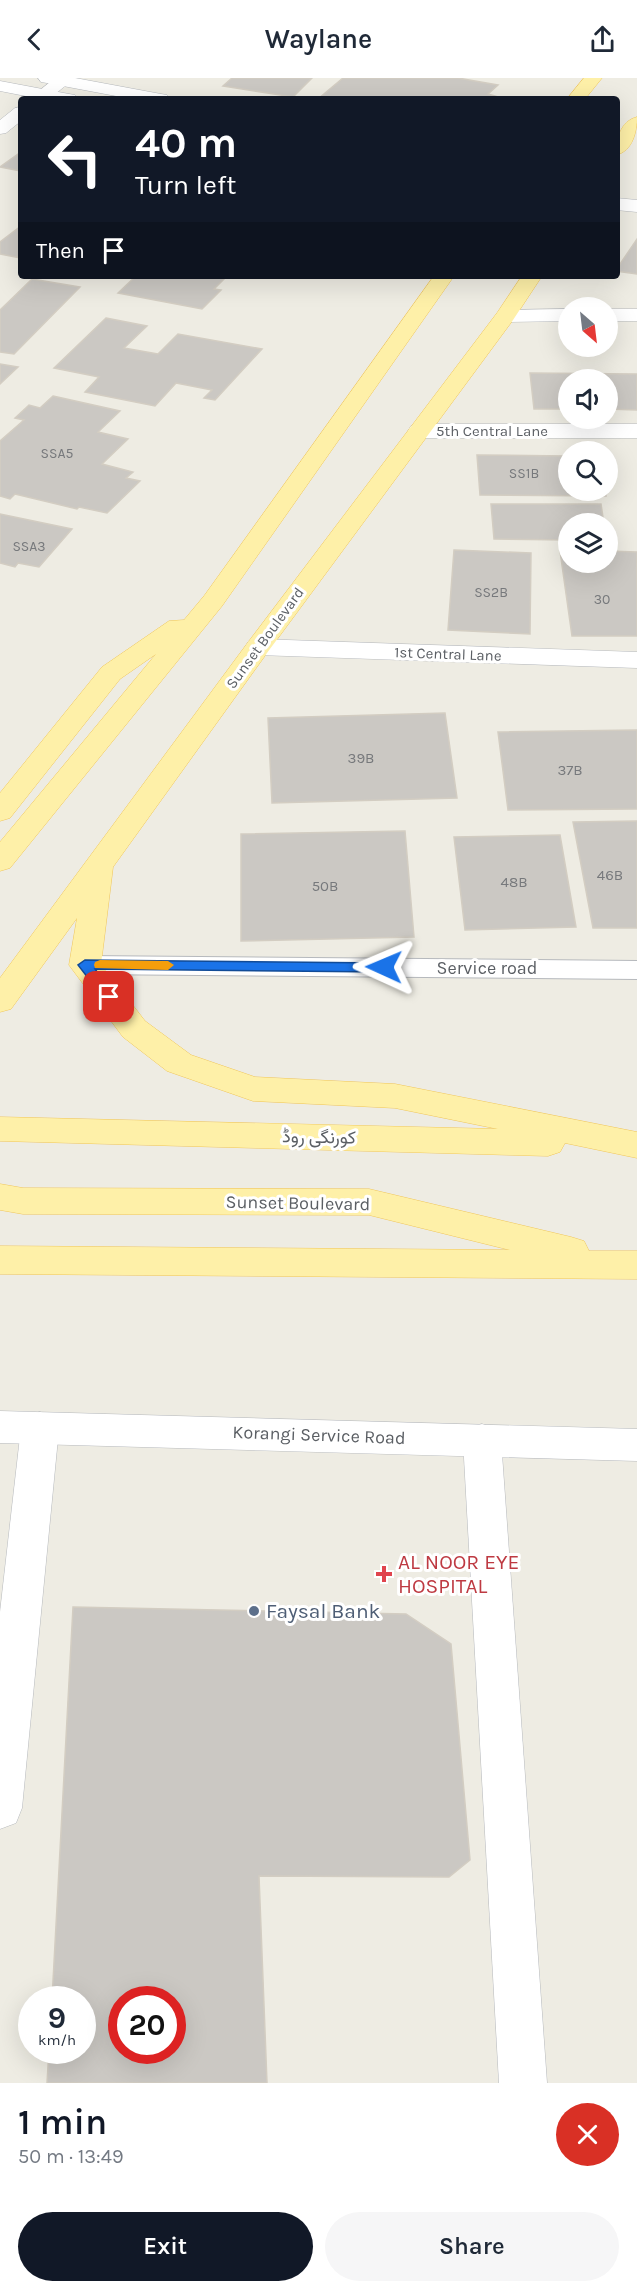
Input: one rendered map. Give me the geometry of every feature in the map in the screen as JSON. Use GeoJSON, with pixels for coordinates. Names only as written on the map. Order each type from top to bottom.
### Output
{"type":"FeatureCollection","features":[{"type":"Feature","properties":{"kind":"main road"},"geometry":{"type":"LineString","coordinates":[[578,96],[593,78]]}},
{"type":"Feature","properties":{"kind":"main road"},"geometry":{"type":"LineString","coordinates":[[620,145],[637,122]]}},
{"type":"Feature","properties":{"kind":"main road"},"geometry":{"type":"LineString","coordinates":[[0,861],[213,601],[442,279]]}},
{"type":"Feature","properties":{"kind":"main road","name":"Sunset Boulevard"},"geometry":{"type":"LineString","coordinates":[[0,1001],[258,647],[506,316],[529,279]]}},
{"type":"Feature","properties":{"kind":"main road"},"geometry":{"type":"LineString","coordinates":[[0,812],[111,674],[213,601]]}},
{"type":"Feature","properties":{"kind":"main road"},"geometry":{"type":"LineString","coordinates":[[99,864],[85,965],[134,1029],[179,1063],[253,1089],[395,1096],[637,1145]]}},
{"type":"Feature","properties":{"kind":"main road","name":"کورنگی روڈ"},"geometry":{"type":"LineString","coordinates":[[0,1130],[637,1145]]}},
{"type":"Feature","properties":{"kind":"main road","name":"Sunset Boulevard"},"geometry":{"type":"LineString","coordinates":[[0,1197],[23,1201],[369,1202],[631,1265]]}},
{"type":"Feature","properties":{"kind":"main road"},"geometry":{"type":"LineString","coordinates":[[0,1260],[631,1265]]}},
{"type":"Feature","properties":{"kind":"street"},"geometry":{"type":"LineString","coordinates":[[0,86],[52,86],[136,96]]}},
{"type":"Feature","properties":{"kind":"street"},"geometry":{"type":"LineString","coordinates":[[52,86],[65,96]]}},
{"type":"Feature","properties":{"kind":"street"},"geometry":{"type":"LineString","coordinates":[[0,129],[18,114]]}},
{"type":"Feature","properties":{"kind":"street"},"geometry":{"type":"LineString","coordinates":[[620,204],[637,206]]}},
{"type":"Feature","properties":{"kind":"street"},"geometry":{"type":"LineString","coordinates":[[506,316],[558,315]]}},
{"type":"Feature","properties":{"kind":"street"},"geometry":{"type":"LineString","coordinates":[[618,315],[637,315]]}},
{"type":"Feature","properties":{"kind":"street","name":"5th Central Lane"},"geometry":{"type":"LineString","coordinates":[[419,431],[637,431]]}},
{"type":"Feature","properties":{"kind":"street","name":"1st Central Lane"},"geometry":{"type":"LineString","coordinates":[[258,647],[637,660]]}},
{"type":"Feature","properties":{"kind":"street","name":"Korangi Service Road"},"geometry":{"type":"LineString","coordinates":[[0,1427],[637,1445]]}},
{"type":"Feature","properties":{"kind":"street"},"geometry":{"type":"LineString","coordinates":[[0,1808],[40,1428]]}},
{"type":"Feature","properties":{"kind":"street"},"geometry":{"type":"LineString","coordinates":[[482,1440],[523,2083]]}},
{"type":"Feature","properties":{"kind":"lane","name":"Service road"},"geometry":{"type":"LineString","coordinates":[[85,965],[637,969]]}},
{"type":"Feature","properties":{"kind":"building"},"geometry":{"type":"Polygon","coordinates":[[[232,78],[312,78],[294,96],[223,86],[232,78]]]}},
{"type":"Feature","properties":{"kind":"building"},"geometry":{"type":"Polygon","coordinates":[[[343,78],[458,78],[498,85],[488,94],[495,96],[322,96],[343,78]]]}},
{"type":"Feature","properties":{"kind":"building"},"geometry":{"type":"Polygon","coordinates":[[[18,154],[18,170],[0,167],[18,154]]]}},
{"type":"Feature","properties":{"kind":"building"},"geometry":{"type":"Polygon","coordinates":[[[18,228],[18,257],[0,254],[0,242],[18,228]]]}},
{"type":"Feature","properties":{"kind":"building"},"geometry":{"type":"Polygon","coordinates":[[[637,239],[637,274],[620,272],[620,264],[637,239]]]}},
{"type":"Feature","properties":{"kind":"building"},"geometry":{"type":"Polygon","coordinates":[[[32,279],[80,287],[14,354],[0,352],[0,310],[32,279]]]}},
{"type":"Feature","properties":{"kind":"building"},"geometry":{"type":"Polygon","coordinates":[[[133,279],[224,279],[214,289],[221,290],[202,309],[118,293],[133,279]]]}},
{"type":"Feature","properties":{"kind":"building"},"geometry":{"type":"Polygon","coordinates":[[[106,318],[147,326],[124,348],[158,354],[178,334],[262,349],[215,400],[204,398],[212,390],[176,383],[155,406],[85,392],[99,377],[54,368],[106,318]]]}},
{"type":"Feature","properties":{"kind":"building"},"geometry":{"type":"Polygon","coordinates":[[[0,364],[18,367],[0,384],[0,364]]]}},
{"type":"Feature","properties":{"kind":"building"},"geometry":{"type":"Polygon","coordinates":[[[530,373],[558,373],[558,409],[534,409],[530,373]]]}},
{"type":"Feature","properties":{"kind":"building"},"geometry":{"type":"Polygon","coordinates":[[[618,374],[637,374],[637,410],[618,409],[618,374]]]}},
{"type":"Feature","properties":{"kind":"building"},"geometry":{"type":"Polygon","coordinates":[[[53,396],[120,411],[98,432],[128,439],[102,464],[133,472],[126,478],[140,481],[107,513],[79,507],[77,509],[15,494],[10,499],[0,496],[0,441],[24,420],[15,418],[29,405],[40,408],[53,396]]]}},
{"type":"Feature","properties":{"kind":"building"},"geometry":{"type":"Polygon","coordinates":[[[477,455],[558,456],[558,496],[480,495],[477,455]]]}},
{"type":"Feature","properties":{"kind":"building"},"geometry":{"type":"Polygon","coordinates":[[[491,504],[601,504],[602,513],[558,513],[558,540],[494,539],[491,504]]]}},
{"type":"Feature","properties":{"kind":"building"},"geometry":{"type":"Polygon","coordinates":[[[0,514],[72,529],[39,567],[18,563],[15,567],[0,563],[0,514]]]}},
{"type":"Feature","properties":{"kind":"building"},"geometry":{"type":"Polygon","coordinates":[[[454,550],[531,553],[530,634],[448,630],[454,550]]]}},
{"type":"Feature","properties":{"kind":"building"},"geometry":{"type":"Polygon","coordinates":[[[618,551],[637,552],[637,636],[572,636],[563,573],[618,573],[618,551]]]}},
{"type":"Feature","properties":{"kind":"building"},"geometry":{"type":"Polygon","coordinates":[[[445,713],[457,798],[272,803],[268,718],[445,713]]]}},
{"type":"Feature","properties":{"kind":"building"},"geometry":{"type":"Polygon","coordinates":[[[637,730],[637,809],[508,810],[498,732],[637,730]]]}},
{"type":"Feature","properties":{"kind":"building"},"geometry":{"type":"Polygon","coordinates":[[[637,821],[637,928],[593,928],[573,822],[637,821]]]}},
{"type":"Feature","properties":{"kind":"building"},"geometry":{"type":"Polygon","coordinates":[[[405,831],[414,937],[241,941],[241,834],[405,831]]]}},
{"type":"Feature","properties":{"kind":"building"},"geometry":{"type":"Polygon","coordinates":[[[560,835],[576,927],[465,930],[454,837],[560,835]]]}},
{"type":"Feature","properties":{"kind":"building"},"geometry":{"type":"Polygon","coordinates":[[[73,1607],[406,1614],[451,1644],[470,1860],[449,1877],[259,1876],[267,2083],[47,2083],[48,2064],[96,2064],[96,1986],[53,1986],[73,1607]]]}},
{"type":"Feature","properties":{"kind":"slow traffic"},"geometry":{"type":"LineString","coordinates":[[100,965],[168,965]]}},
{"type":"Feature","properties":{"kind":"place","name":"AL NOOR EYE HOSPITAL"},"geometry":{"type":"Point","coordinates":[384,1574]}},
{"type":"Feature","properties":{"kind":"place","name":"Faysal Bank"},"geometry":{"type":"Point","coordinates":[254,1611]}},
{"type":"Feature","properties":{"kind":"route"},"geometry":{"type":"LineString","coordinates":[[109,997],[85,965],[384,967]]}}]}
